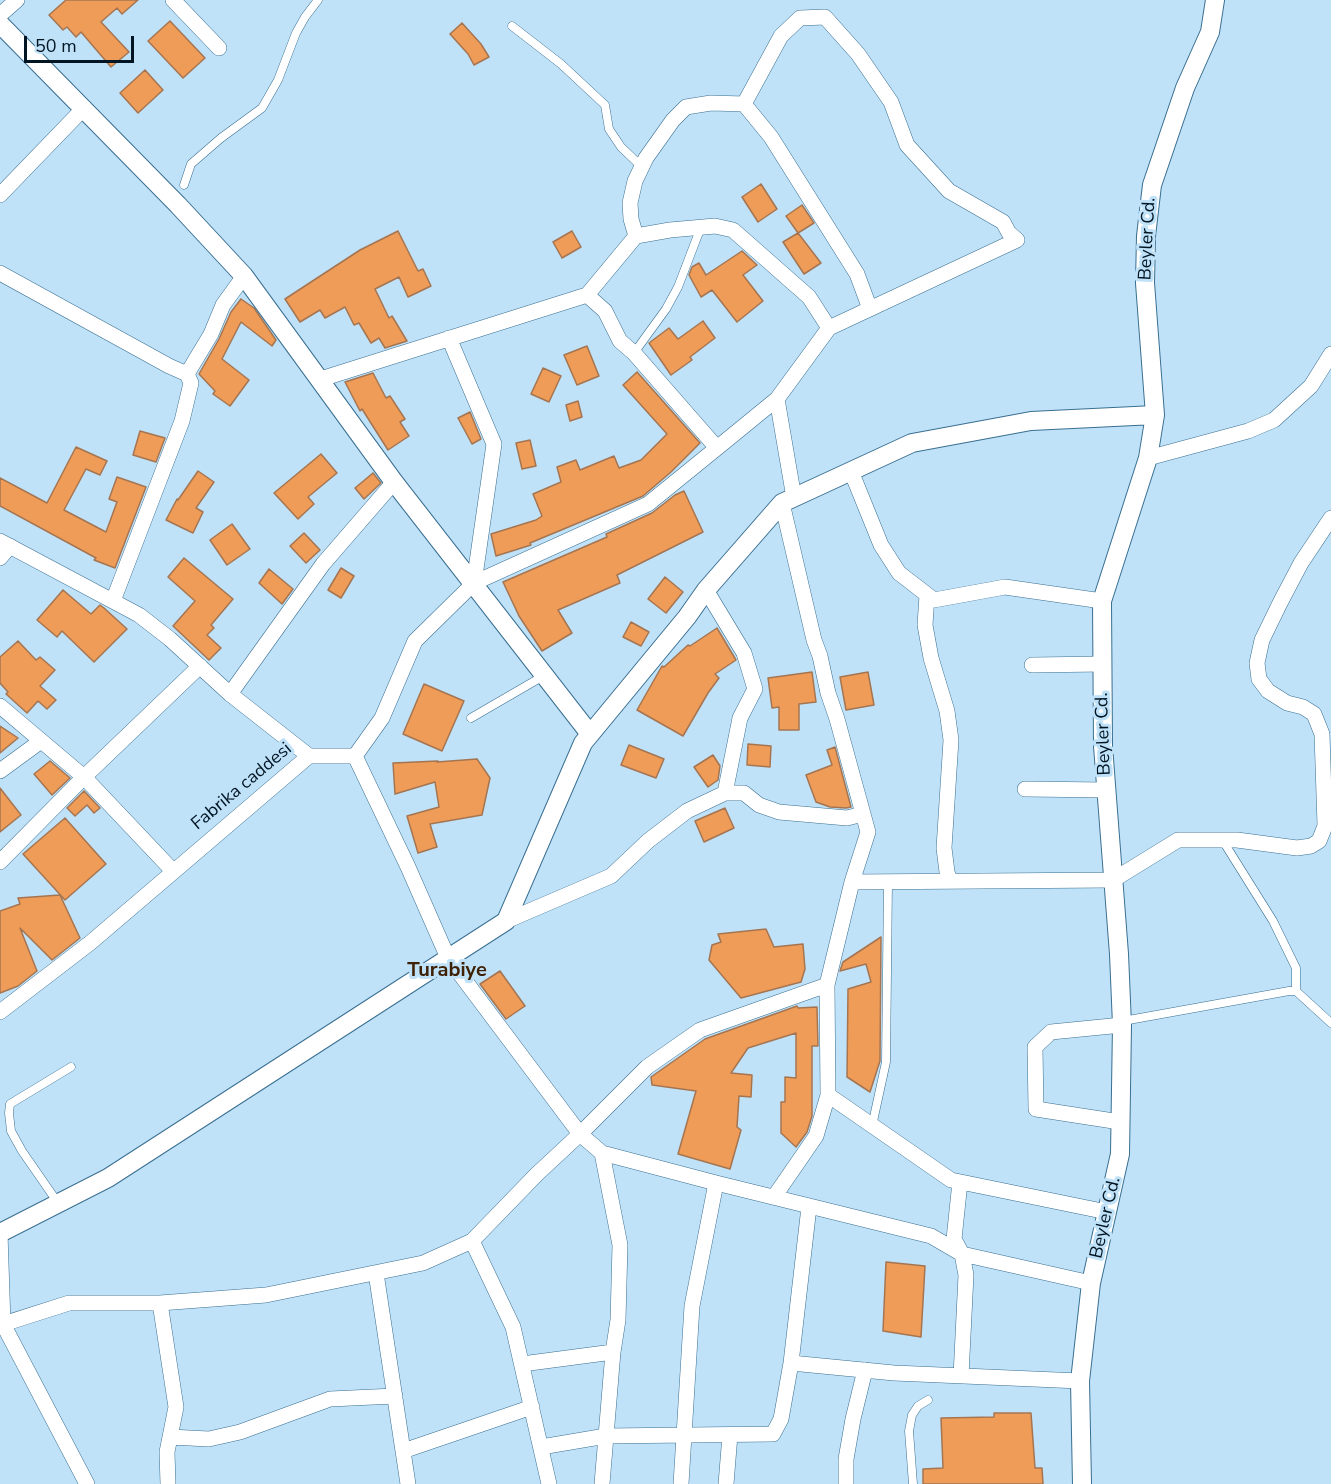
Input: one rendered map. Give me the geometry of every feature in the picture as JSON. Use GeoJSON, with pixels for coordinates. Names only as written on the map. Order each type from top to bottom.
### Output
{"type":"FeatureCollection","features":[{"type":"Feature","properties":{"kind":"street"},"geometry":{"type":"LineString","coordinates":[[0,15],[17,0]]}},
{"type":"Feature","properties":{"kind":"street"},"geometry":{"type":"LineString","coordinates":[[173,0],[219,48]]}},
{"type":"Feature","properties":{"kind":"street","name":"Beyler Cd."},"geometry":{"type":"LineString","coordinates":[[1082,1484],[1080,1381],[1091,1283],[1120,1154],[1122,1023],[1103,746],[1102,601],[1148,458],[1155,416],[1145,283],[1146,236],[1152,185],[1185,88],[1210,32],[1215,0]]}},
{"type":"Feature","properties":{"kind":"street"},"geometry":{"type":"LineString","coordinates":[[744,104],[781,36],[800,18],[825,17],[858,54],[891,102],[908,145],[949,191],[1003,222],[1009,233],[1017,240],[829,328],[777,399],[648,504],[474,583],[415,641],[382,718],[355,756],[448,958],[580,1134],[602,1154],[931,1236],[962,1254],[1091,1283]]}},
{"type":"Feature","properties":{"kind":"street"},"geometry":{"type":"LineString","coordinates":[[0,24],[178,205],[244,276],[394,482],[590,734]]}},
{"type":"Feature","properties":{"kind":"street"},"geometry":{"type":"LineString","coordinates":[[636,236],[630,219],[630,203],[635,181],[673,120],[686,107],[711,103],[744,104],[771,137],[857,274],[870,309]]}},
{"type":"Feature","properties":{"kind":"street"},"geometry":{"type":"LineString","coordinates":[[0,194],[84,108]]}},
{"type":"Feature","properties":{"kind":"street"},"geometry":{"type":"LineString","coordinates":[[321,380],[587,295],[636,236],[701,227],[714,226],[733,230],[809,297],[829,328]]}},
{"type":"Feature","properties":{"kind":"street"},"geometry":{"type":"LineString","coordinates":[[0,273],[187,374],[190,383],[182,421],[113,601]]}},
{"type":"Feature","properties":{"kind":"street"},"geometry":{"type":"LineString","coordinates":[[187,374],[211,334],[223,305],[244,276]]}},
{"type":"Feature","properties":{"kind":"street"},"geometry":{"type":"LineString","coordinates":[[587,295],[605,312],[620,341],[717,448]]}},
{"type":"Feature","properties":{"kind":"street"},"geometry":{"type":"LineString","coordinates":[[449,338],[494,444],[474,583]]}},
{"type":"Feature","properties":{"kind":"street"},"geometry":{"type":"LineString","coordinates":[[1148,458],[1248,431],[1274,420],[1325,376],[1331,354]]}},
{"type":"Feature","properties":{"kind":"street"},"geometry":{"type":"LineString","coordinates":[[774,1197],[816,1136],[828,1095],[827,985],[852,882],[868,832],[814,640],[788,500],[777,399]]}},
{"type":"Feature","properties":{"kind":"street"},"geometry":{"type":"LineString","coordinates":[[506,921],[583,743],[687,617],[706,590],[788,500],[912,443],[1020,423],[1155,416]]}},
{"type":"Feature","properties":{"kind":"street"},"geometry":{"type":"LineString","coordinates":[[851,471],[881,545],[899,573],[934,600],[1005,587],[1102,601]]}},
{"type":"Feature","properties":{"kind":"street"},"geometry":{"type":"LineString","coordinates":[[230,694],[323,564],[394,482]]}},
{"type":"Feature","properties":{"kind":"street"},"geometry":{"type":"LineString","coordinates":[[852,882],[1113,880],[1178,840],[1236,840],[1297,848],[1311,846],[1319,841],[1325,826],[1322,734],[1314,714],[1303,707],[1287,703],[1268,691],[1259,678],[1257,663],[1262,640],[1280,603],[1301,563],[1331,518]]}},
{"type":"Feature","properties":{"kind":"street"},"geometry":{"type":"LineString","coordinates":[[3,548],[139,615],[171,639],[230,694],[309,756]]}},
{"type":"Feature","properties":{"kind":"street"},"geometry":{"type":"LineString","coordinates":[[706,590],[744,653],[755,688],[740,718],[725,793]]}},
{"type":"Feature","properties":{"kind":"street"},"geometry":{"type":"LineString","coordinates":[[927,595],[925,625],[931,658],[947,711],[951,740],[944,848],[946,872],[950,881]]}},
{"type":"Feature","properties":{"kind":"street"},"geometry":{"type":"LineString","coordinates":[[1032,665],[1102,664]]}},
{"type":"Feature","properties":{"kind":"street"},"geometry":{"type":"LineString","coordinates":[[0,862],[84,777],[200,666]]}},
{"type":"Feature","properties":{"kind":"street"},"geometry":{"type":"LineString","coordinates":[[0,706],[84,777],[173,871]]}},
{"type":"Feature","properties":{"kind":"street"},"geometry":{"type":"LineString","coordinates":[[0,771],[41,741]]}},
{"type":"Feature","properties":{"kind":"street","name":"Fabrika caddesi"},"geometry":{"type":"LineString","coordinates":[[0,1012],[90,942],[309,756],[355,756]]}},
{"type":"Feature","properties":{"kind":"street"},"geometry":{"type":"LineString","coordinates":[[1026,789],[1106,790]]}},
{"type":"Feature","properties":{"kind":"street"},"geometry":{"type":"LineString","coordinates":[[87,1484],[1,1325],[0,1233],[108,1178],[506,921],[611,876],[648,841],[687,811],[725,793],[744,793],[759,805],[778,812],[847,818],[863,814]]}},
{"type":"Feature","properties":{"kind":"street"},"geometry":{"type":"LineString","coordinates":[[1,1325],[69,1303],[160,1303],[266,1295],[423,1263],[472,1241],[647,1067],[700,1030],[827,985]]}},
{"type":"Feature","properties":{"kind":"street"},"geometry":{"type":"LineString","coordinates":[[1120,1122],[1036,1109],[1035,1047],[1051,1032],[1122,1023]]}},
{"type":"Feature","properties":{"kind":"street"},"geometry":{"type":"LineString","coordinates":[[828,1095],[951,1180],[1107,1212]]}},
{"type":"Feature","properties":{"kind":"street"},"geometry":{"type":"LineString","coordinates":[[602,1154],[620,1245],[618,1320],[613,1352],[602,1484]]}},
{"type":"Feature","properties":{"kind":"street"},"geometry":{"type":"LineString","coordinates":[[681,1484],[692,1306],[716,1182]]}},
{"type":"Feature","properties":{"kind":"street"},"geometry":{"type":"LineString","coordinates":[[960,1182],[954,1239],[962,1254],[966,1275],[961,1376]]}},
{"type":"Feature","properties":{"kind":"street"},"geometry":{"type":"LineString","coordinates":[[541,1447],[606,1436],[773,1434],[781,1419],[791,1363],[809,1207]]}},
{"type":"Feature","properties":{"kind":"street"},"geometry":{"type":"LineString","coordinates":[[472,1241],[513,1327],[549,1484]]}},
{"type":"Feature","properties":{"kind":"street"},"geometry":{"type":"LineString","coordinates":[[376,1273],[408,1484]]}},
{"type":"Feature","properties":{"kind":"street"},"geometry":{"type":"LineString","coordinates":[[160,1303],[176,1407],[167,1452],[168,1484]]}},
{"type":"Feature","properties":{"kind":"street"},"geometry":{"type":"LineString","coordinates":[[522,1364],[613,1352]]}},
{"type":"Feature","properties":{"kind":"street"},"geometry":{"type":"LineString","coordinates":[[791,1363],[961,1376],[1080,1381]]}},
{"type":"Feature","properties":{"kind":"street"},"geometry":{"type":"LineString","coordinates":[[846,1484],[846,1459],[865,1370]]}},
{"type":"Feature","properties":{"kind":"street"},"geometry":{"type":"LineString","coordinates":[[170,1437],[209,1439],[240,1432],[330,1399],[395,1396]]}},
{"type":"Feature","properties":{"kind":"street"},"geometry":{"type":"LineString","coordinates":[[403,1451],[531,1407]]}},
{"type":"Feature","properties":{"kind":"street"},"geometry":{"type":"LineString","coordinates":[[726,1484],[730,1435]]}},
{"type":"Feature","properties":{"kind":"lane"},"geometry":{"type":"LineString","coordinates":[[184,185],[191,164],[220,138],[262,108],[281,74],[296,33],[318,0]]}},
{"type":"Feature","properties":{"kind":"lane"},"geometry":{"type":"LineString","coordinates":[[512,26],[561,64],[600,99],[605,105],[609,129],[621,147],[642,167]]}},
{"type":"Feature","properties":{"kind":"lane"},"geometry":{"type":"LineString","coordinates":[[634,354],[666,309],[678,287],[701,227]]}},
{"type":"Feature","properties":{"kind":"lane"},"geometry":{"type":"LineString","coordinates":[[471,718],[545,675]]}},
{"type":"Feature","properties":{"kind":"lane"},"geometry":{"type":"LineString","coordinates":[[1222,840],[1273,921],[1296,968],[1296,991],[1331,1023]]}},
{"type":"Feature","properties":{"kind":"lane"},"geometry":{"type":"LineString","coordinates":[[872,1126],[886,1062],[888,882]]}},
{"type":"Feature","properties":{"kind":"lane"},"geometry":{"type":"LineString","coordinates":[[1122,1023],[1266,994],[1296,991]]}},
{"type":"Feature","properties":{"kind":"lane"},"geometry":{"type":"LineString","coordinates":[[58,1203],[11,1131],[9,1113],[10,1104],[71,1067]]}},
{"type":"Feature","properties":{"kind":"lane"},"geometry":{"type":"LineString","coordinates":[[913,1484],[909,1431],[912,1415],[918,1406],[928,1400]]}},
{"type":"Feature","properties":{"kind":"building"},"geometry":{"type":"Polygon","coordinates":[[[66,0],[138,0],[122,14],[117,8],[101,22],[129,52],[111,67],[81,32],[76,37],[67,27],[63,30],[49,15],[66,0]]]}},
{"type":"Feature","properties":{"kind":"building"},"geometry":{"type":"Polygon","coordinates":[[[170,21],[205,58],[183,78],[148,41],[170,21]]]}},
{"type":"Feature","properties":{"kind":"building"},"geometry":{"type":"Polygon","coordinates":[[[462,23],[481,44],[489,57],[474,65],[468,54],[450,34],[462,23]]]}},
{"type":"Feature","properties":{"kind":"building"},"geometry":{"type":"Polygon","coordinates":[[[145,70],[163,90],[138,113],[120,93],[145,70]]]}},
{"type":"Feature","properties":{"kind":"building"},"geometry":{"type":"Polygon","coordinates":[[[761,184],[777,209],[758,222],[742,197],[761,184]]]}},
{"type":"Feature","properties":{"kind":"building"},"geometry":{"type":"Polygon","coordinates":[[[802,205],[814,223],[798,233],[786,216],[802,205]]]}},
{"type":"Feature","properties":{"kind":"building"},"geometry":{"type":"Polygon","coordinates":[[[398,231],[418,271],[423,269],[431,286],[408,297],[399,277],[375,289],[389,318],[392,316],[407,341],[385,348],[379,338],[371,343],[359,323],[354,325],[345,307],[325,318],[320,310],[300,322],[285,299],[360,250],[398,231]]]}},
{"type":"Feature","properties":{"kind":"building"},"geometry":{"type":"Polygon","coordinates":[[[572,231],[581,247],[562,258],[553,242],[572,231]]]}},
{"type":"Feature","properties":{"kind":"building"},"geometry":{"type":"Polygon","coordinates":[[[798,233],[821,263],[804,274],[783,242],[798,233]]]}},
{"type":"Feature","properties":{"kind":"building"},"geometry":{"type":"Polygon","coordinates":[[[742,251],[757,265],[743,275],[763,301],[737,322],[712,290],[701,297],[689,275],[692,267],[699,263],[706,275],[742,251]]]}},
{"type":"Feature","properties":{"kind":"building"},"geometry":{"type":"Polygon","coordinates":[[[241,299],[254,308],[276,340],[272,346],[241,322],[222,359],[249,380],[230,406],[213,394],[215,391],[199,374],[231,312],[241,299]]]}},
{"type":"Feature","properties":{"kind":"building"},"geometry":{"type":"Polygon","coordinates":[[[703,321],[715,338],[690,357],[692,360],[671,375],[649,343],[669,328],[678,339],[703,321]]]}},
{"type":"Feature","properties":{"kind":"building"},"geometry":{"type":"Polygon","coordinates":[[[587,346],[599,376],[577,385],[564,355],[587,346]]]}},
{"type":"Feature","properties":{"kind":"building"},"geometry":{"type":"Polygon","coordinates":[[[543,368],[561,376],[549,402],[531,394],[543,368]]]}},
{"type":"Feature","properties":{"kind":"building"},"geometry":{"type":"Polygon","coordinates":[[[637,372],[700,443],[643,496],[530,543],[531,545],[496,556],[491,534],[542,516],[533,494],[561,482],[557,467],[576,460],[580,470],[614,456],[619,468],[641,460],[667,434],[623,385],[637,372]]]}},
{"type":"Feature","properties":{"kind":"building"},"geometry":{"type":"Polygon","coordinates":[[[373,373],[386,398],[390,396],[405,419],[400,422],[409,436],[388,450],[362,409],[360,411],[345,382],[373,373]]]}},
{"type":"Feature","properties":{"kind":"building"},"geometry":{"type":"Polygon","coordinates":[[[578,401],[582,417],[570,421],[566,405],[578,401]]]}},
{"type":"Feature","properties":{"kind":"building"},"geometry":{"type":"Polygon","coordinates":[[[470,412],[481,439],[472,444],[458,418],[470,412]]]}},
{"type":"Feature","properties":{"kind":"building"},"geometry":{"type":"Polygon","coordinates":[[[140,431],[165,438],[156,462],[133,455],[140,431]]]}},
{"type":"Feature","properties":{"kind":"building"},"geometry":{"type":"Polygon","coordinates":[[[530,440],[536,466],[522,469],[516,443],[530,440]]]}},
{"type":"Feature","properties":{"kind":"building"},"geometry":{"type":"Polygon","coordinates":[[[76,447],[107,461],[100,475],[86,469],[64,510],[106,532],[117,502],[109,499],[117,477],[146,487],[115,568],[94,560],[96,558],[0,506],[0,478],[47,503],[76,447]]]}},
{"type":"Feature","properties":{"kind":"building"},"geometry":{"type":"Polygon","coordinates":[[[321,454],[337,473],[308,497],[314,504],[298,519],[274,493],[321,454]]]}},
{"type":"Feature","properties":{"kind":"building"},"geometry":{"type":"Polygon","coordinates":[[[198,471],[214,482],[196,508],[203,512],[193,533],[166,520],[177,499],[198,471]]]}},
{"type":"Feature","properties":{"kind":"building"},"geometry":{"type":"Polygon","coordinates":[[[373,473],[381,483],[364,499],[355,488],[373,473]]]}},
{"type":"Feature","properties":{"kind":"building"},"geometry":{"type":"Polygon","coordinates":[[[684,491],[703,532],[617,575],[620,583],[558,610],[572,633],[542,651],[519,616],[503,582],[607,537],[606,534],[652,513],[675,495],[684,491]]]}},
{"type":"Feature","properties":{"kind":"building"},"geometry":{"type":"Polygon","coordinates":[[[232,524],[250,549],[227,565],[210,540],[232,524]]]}},
{"type":"Feature","properties":{"kind":"building"},"geometry":{"type":"Polygon","coordinates":[[[304,533],[320,550],[306,563],[290,546],[304,533]]]}},
{"type":"Feature","properties":{"kind":"building"},"geometry":{"type":"Polygon","coordinates":[[[184,558],[233,599],[211,625],[214,628],[207,635],[221,648],[209,660],[173,626],[195,601],[168,577],[184,558]]]}},
{"type":"Feature","properties":{"kind":"building"},"geometry":{"type":"Polygon","coordinates":[[[341,568],[354,576],[341,598],[328,590],[341,568]]]}},
{"type":"Feature","properties":{"kind":"building"},"geometry":{"type":"Polygon","coordinates":[[[269,569],[293,589],[282,604],[259,583],[269,569]]]}},
{"type":"Feature","properties":{"kind":"building"},"geometry":{"type":"Polygon","coordinates":[[[665,577],[683,592],[666,613],[648,599],[665,577]]]}},
{"type":"Feature","properties":{"kind":"building"},"geometry":{"type":"Polygon","coordinates":[[[63,590],[91,614],[100,605],[127,629],[94,662],[62,631],[57,637],[37,620],[63,590]]]}},
{"type":"Feature","properties":{"kind":"building"},"geometry":{"type":"Polygon","coordinates":[[[631,622],[649,632],[641,646],[623,637],[631,622]]]}},
{"type":"Feature","properties":{"kind":"building"},"geometry":{"type":"Polygon","coordinates":[[[717,628],[736,660],[715,674],[719,678],[683,736],[637,710],[662,666],[664,667],[688,645],[690,646],[717,628]]]}},
{"type":"Feature","properties":{"kind":"building"},"geometry":{"type":"Polygon","coordinates":[[[18,641],[36,660],[40,657],[55,670],[40,686],[56,700],[47,709],[38,701],[27,713],[6,694],[8,692],[0,683],[0,657],[18,641]]]}},
{"type":"Feature","properties":{"kind":"building"},"geometry":{"type":"Polygon","coordinates":[[[812,672],[816,702],[799,704],[799,730],[779,730],[779,707],[772,708],[768,678],[812,672]]]}},
{"type":"Feature","properties":{"kind":"building"},"geometry":{"type":"Polygon","coordinates":[[[868,672],[874,705],[846,710],[840,677],[868,672]]]}},
{"type":"Feature","properties":{"kind":"building"},"geometry":{"type":"Polygon","coordinates":[[[424,684],[464,701],[442,751],[403,734],[424,684]]]}},
{"type":"Feature","properties":{"kind":"building"},"geometry":{"type":"Polygon","coordinates":[[[0,726],[18,738],[0,753],[0,726]]]}},
{"type":"Feature","properties":{"kind":"building"},"geometry":{"type":"Polygon","coordinates":[[[748,744],[771,746],[770,767],[747,765],[748,744]]]}},
{"type":"Feature","properties":{"kind":"building"},"geometry":{"type":"Polygon","coordinates":[[[629,745],[664,759],[656,778],[621,765],[629,745]]]}},
{"type":"Feature","properties":{"kind":"building"},"geometry":{"type":"Polygon","coordinates":[[[835,747],[851,807],[830,807],[816,802],[806,775],[832,765],[827,750],[835,747]]]}},
{"type":"Feature","properties":{"kind":"building"},"geometry":{"type":"Polygon","coordinates":[[[713,755],[720,766],[718,780],[708,787],[694,767],[713,755]]]}},
{"type":"Feature","properties":{"kind":"building"},"geometry":{"type":"Polygon","coordinates":[[[477,759],[490,778],[482,815],[430,824],[437,847],[418,853],[407,816],[439,807],[435,782],[395,794],[393,763],[477,759]]]}},
{"type":"Feature","properties":{"kind":"building"},"geometry":{"type":"Polygon","coordinates":[[[50,761],[70,778],[52,795],[34,774],[50,761]]]}},
{"type":"Feature","properties":{"kind":"building"},"geometry":{"type":"Polygon","coordinates":[[[0,788],[21,815],[0,832],[0,788]]]}},
{"type":"Feature","properties":{"kind":"building"},"geometry":{"type":"Polygon","coordinates":[[[84,791],[100,808],[94,813],[87,805],[75,816],[67,808],[84,791]]]}},
{"type":"Feature","properties":{"kind":"building"},"geometry":{"type":"Polygon","coordinates":[[[725,808],[734,828],[704,842],[695,821],[725,808]]]}},
{"type":"Feature","properties":{"kind":"building"},"geometry":{"type":"Polygon","coordinates":[[[65,818],[106,864],[65,900],[23,854],[65,818]]]}},
{"type":"Feature","properties":{"kind":"building"},"geometry":{"type":"Polygon","coordinates":[[[60,895],[80,938],[52,960],[20,928],[37,971],[18,986],[0,993],[0,911],[20,904],[18,898],[60,895]]]}},
{"type":"Feature","properties":{"kind":"building"},"geometry":{"type":"Polygon","coordinates":[[[766,929],[774,947],[803,944],[805,969],[801,982],[741,998],[709,960],[712,945],[721,942],[718,934],[766,929]]]}},
{"type":"Feature","properties":{"kind":"building"},"geometry":{"type":"Polygon","coordinates":[[[881,937],[880,1061],[870,1092],[847,1077],[848,989],[871,982],[866,964],[840,971],[843,962],[881,937]]]}},
{"type":"Feature","properties":{"kind":"building"},"geometry":{"type":"Polygon","coordinates":[[[500,971],[525,1006],[506,1019],[480,984],[500,971]]]}},
{"type":"Feature","properties":{"kind":"building"},"geometry":{"type":"Polygon","coordinates":[[[797,1006],[798,1008],[817,1007],[818,1046],[812,1046],[812,1116],[807,1132],[796,1147],[781,1133],[781,1102],[785,1102],[785,1077],[796,1078],[796,1033],[748,1048],[731,1073],[752,1075],[751,1097],[739,1096],[737,1127],[741,1130],[730,1169],[678,1154],[696,1091],[652,1085],[651,1077],[705,1039],[797,1006]]]}},
{"type":"Feature","properties":{"kind":"building"},"geometry":{"type":"Polygon","coordinates":[[[886,1262],[925,1266],[921,1337],[883,1331],[886,1262]]]}},
{"type":"Feature","properties":{"kind":"building"},"geometry":{"type":"Polygon","coordinates":[[[994,1413],[1031,1413],[1035,1468],[1042,1468],[1043,1484],[923,1484],[923,1469],[943,1468],[941,1418],[994,1417],[994,1413]]]}},
{"type":"Feature","properties":{"kind":"district","name":"Turabiye"},"geometry":{"type":"Point","coordinates":[447,971]}}]}
